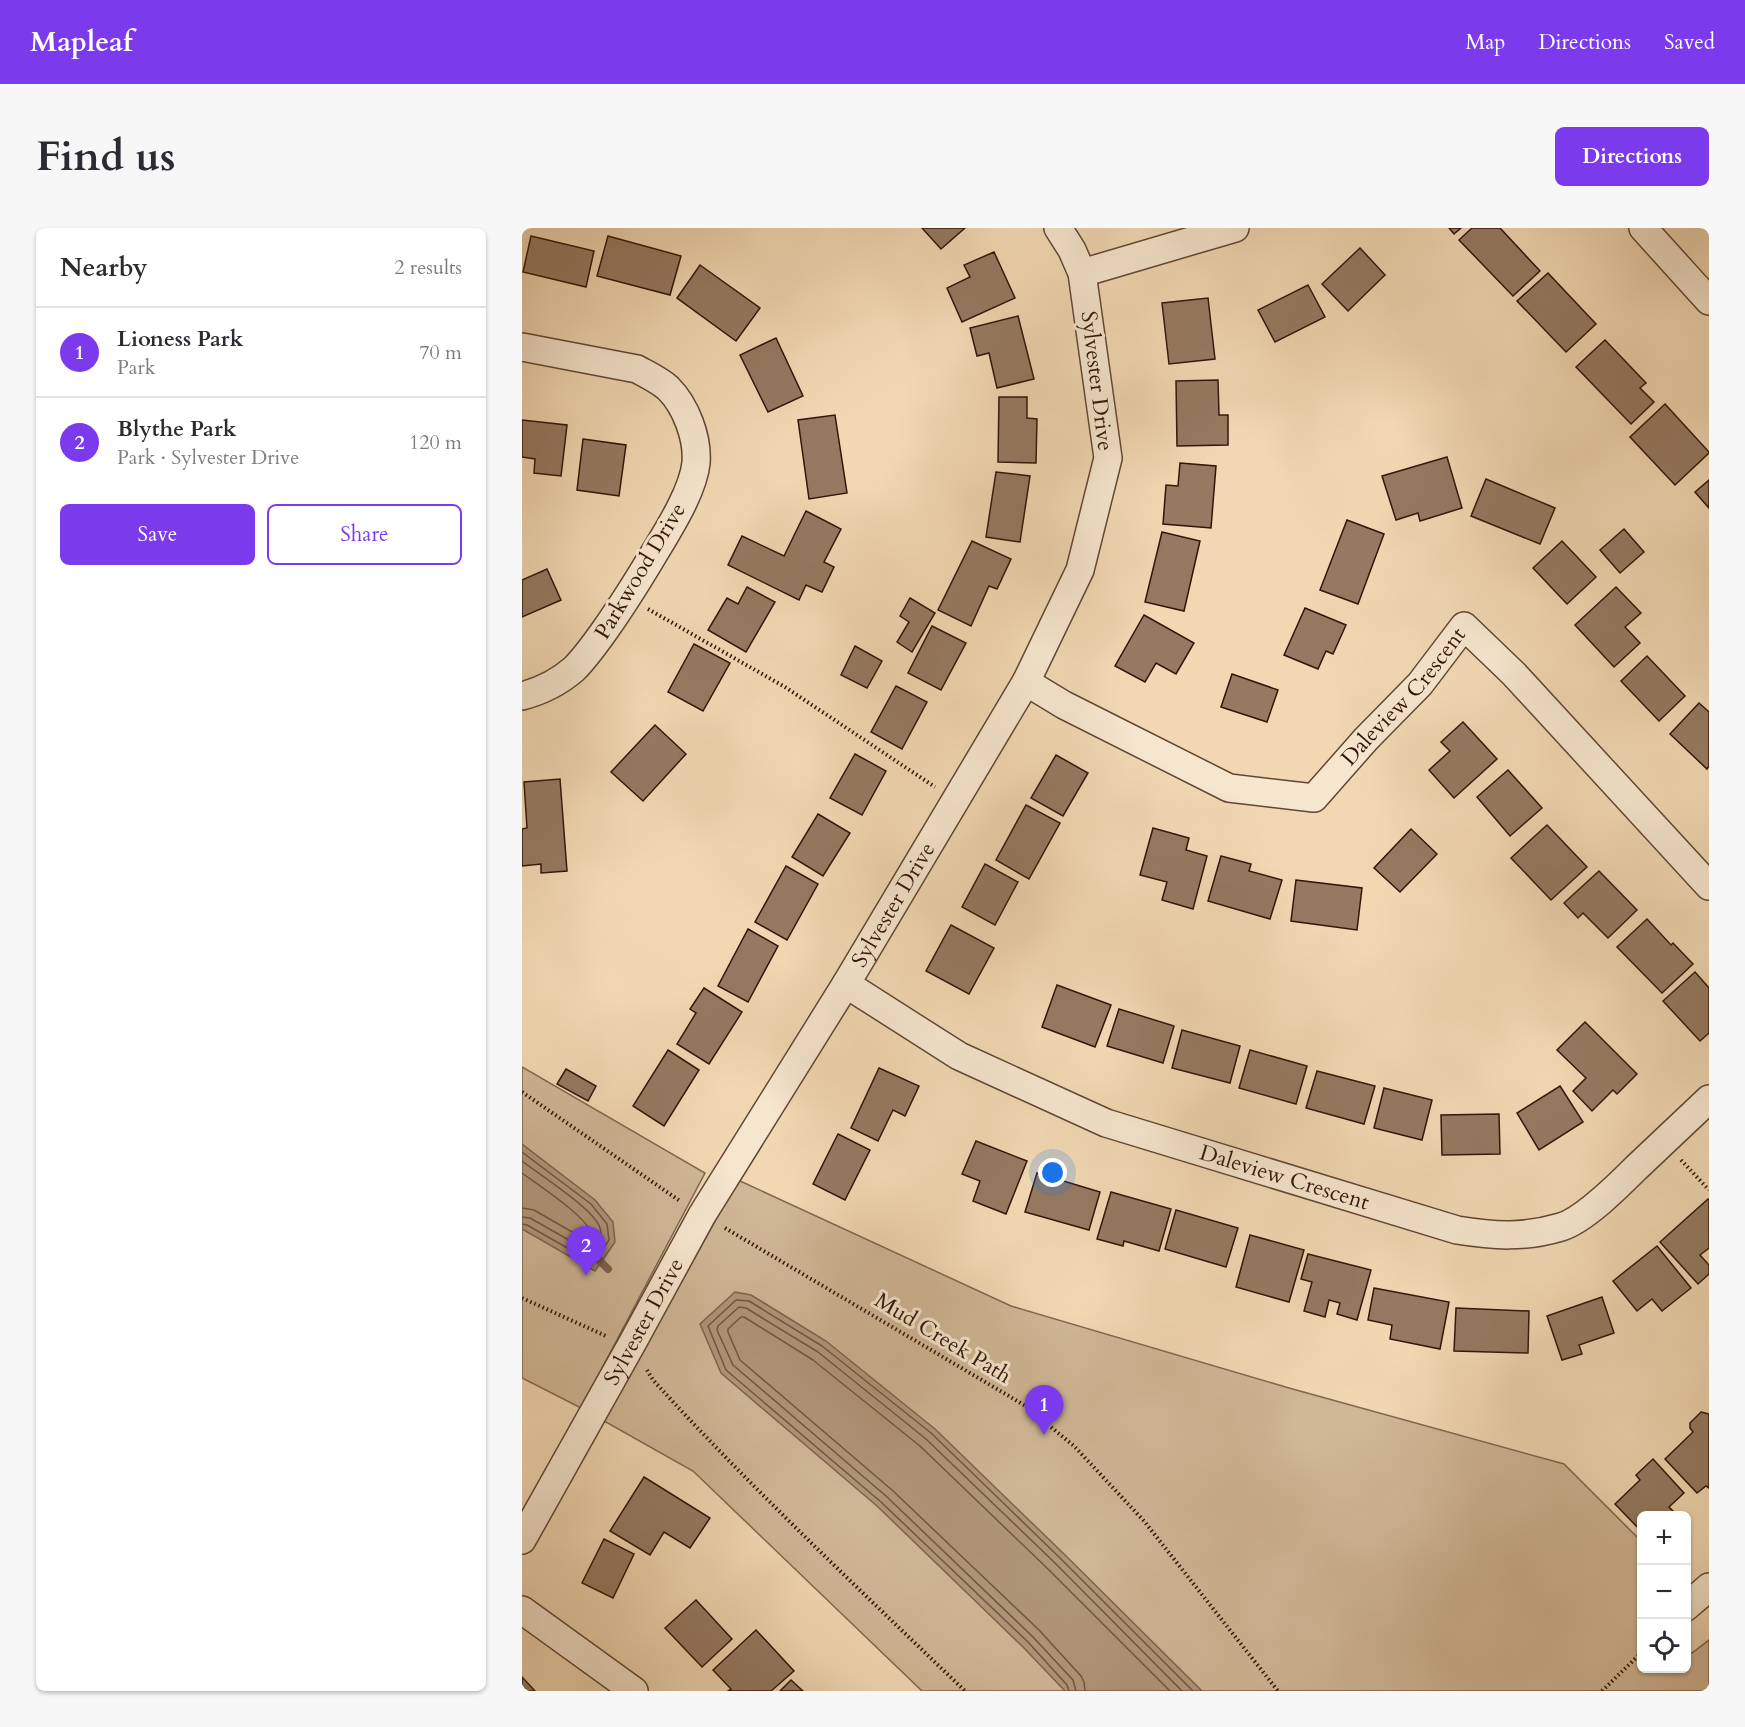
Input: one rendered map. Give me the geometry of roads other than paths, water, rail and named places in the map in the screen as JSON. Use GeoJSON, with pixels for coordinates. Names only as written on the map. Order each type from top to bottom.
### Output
{"type":"FeatureCollection","features":[{"type":"Feature","properties":{"kind":"street","name":"Sylvester Drive"},"geometry":{"type":"LineString","coordinates":[[522,1540],[702,1215],[846,984],[1026,682],[1080,570],[1108,458],[1082,273],[1072,250],[1058,228]]}},
{"type":"Feature","properties":{"kind":"street"},"geometry":{"type":"LineString","coordinates":[[1082,273],[1235,228]]}},
{"type":"Feature","properties":{"kind":"street"},"geometry":{"type":"LineString","coordinates":[[1643,228],[1709,301]]}},
{"type":"Feature","properties":{"kind":"street","name":"Parkwood Drive"},"geometry":{"type":"LineString","coordinates":[[522,347],[637,369],[654,377],[668,388],[681,405],[695,444],[696,464],[688,490],[671,524],[628,597],[587,655],[556,682],[522,696]]}},
{"type":"Feature","properties":{"kind":"street","name":"Daleview Crescent"},"geometry":{"type":"LineString","coordinates":[[1026,682],[1064,705],[1229,788],[1314,798],[1366,739],[1420,684],[1464,626],[1514,674],[1709,886]]}},
{"type":"Feature","properties":{"kind":"street","name":"Daleview Crescent"},"geometry":{"type":"LineString","coordinates":[[846,984],[959,1056],[1106,1123],[1457,1230],[1491,1236],[1529,1234],[1563,1226],[1591,1209],[1709,1099]]}},
{"type":"Feature","properties":{"kind":"street"},"geometry":{"type":"LineString","coordinates":[[1691,1603],[1709,1587]]}},
{"type":"Feature","properties":{"kind":"street"},"geometry":{"type":"LineString","coordinates":[[522,1610],[634,1691]]}},
{"type":"Feature","properties":{"kind":"water"},"geometry":{"type":"Polygon","coordinates":[[[522,1144],[595,1200],[613,1222],[615,1242],[595,1271],[522,1229],[522,1144]]]}},
{"type":"Feature","properties":{"kind":"water"},"geometry":{"type":"Polygon","coordinates":[[[735,1292],[751,1295],[826,1341],[935,1429],[1202,1691],[1065,1691],[1023,1647],[877,1506],[721,1373],[700,1324],[735,1292]]]}},
{"type":"Feature","properties":{"kind":"waterway"},"geometry":{"type":"LineString","coordinates":[[595,1256],[608,1269]]}},
{"type":"Feature","properties":{"kind":"place","name":"Blythe Park"},"geometry":{"type":"Point","coordinates":[586,1276]}},
{"type":"Feature","properties":{"kind":"place","name":"Lioness Park"},"geometry":{"type":"Point","coordinates":[1044,1435]}}]}
